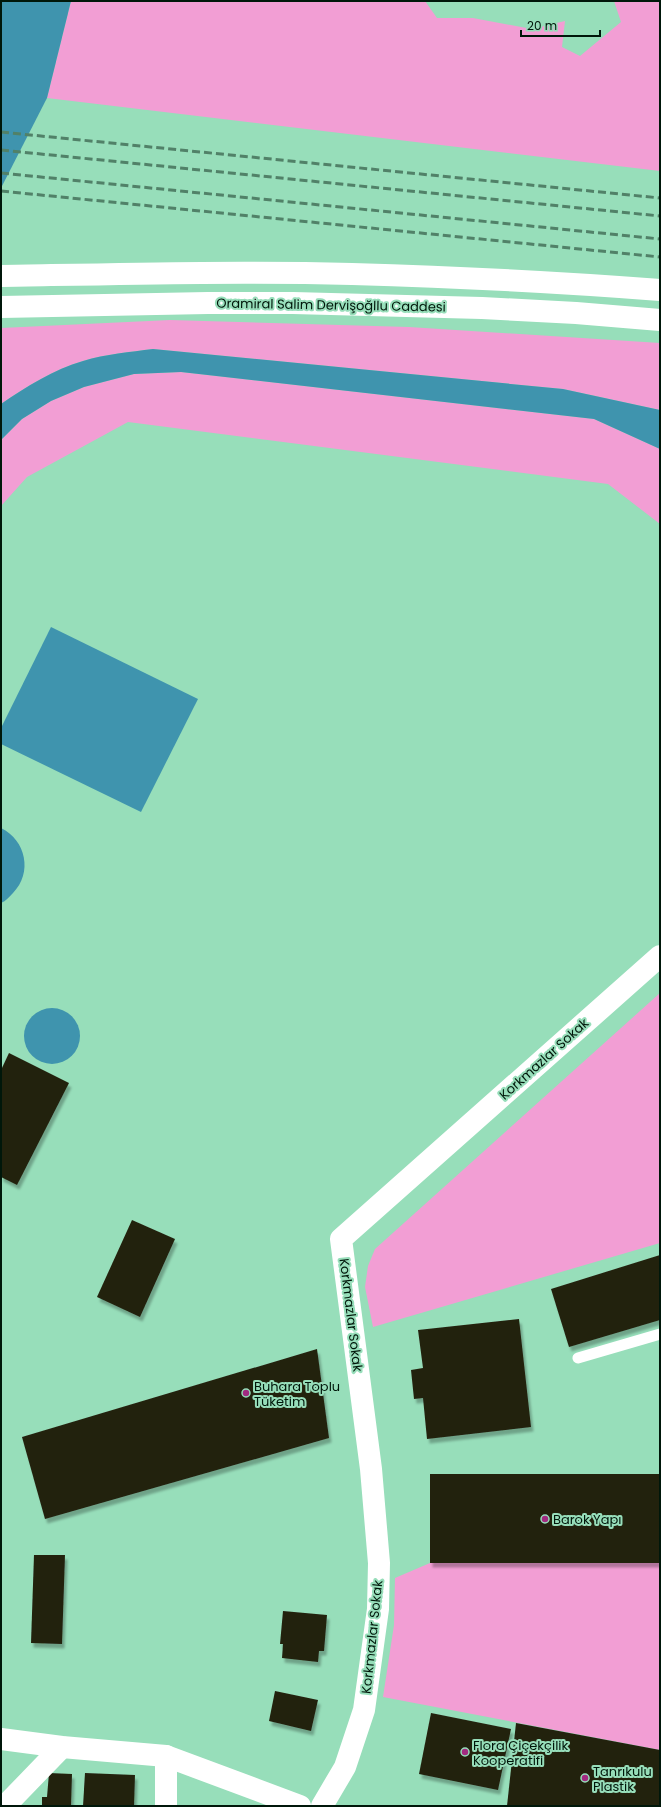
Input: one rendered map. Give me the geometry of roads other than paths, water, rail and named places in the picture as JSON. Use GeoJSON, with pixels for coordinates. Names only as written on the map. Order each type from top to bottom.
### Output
{"type":"FeatureCollection","features":[{"type":"Feature","properties":{"kind":"street"},"geometry":{"type":"LineString","coordinates":[[1,276],[243,273],[351,274],[579,283],[660,290]]}},
{"type":"Feature","properties":{"kind":"street","name":"Oramiral Salim Dervişoğllu Caddesi"},"geometry":{"type":"LineString","coordinates":[[1,307],[200,303],[293,303],[482,308],[576,313],[660,320]]}},
{"type":"Feature","properties":{"kind":"street","name":"Korkmazlar Sokak"},"geometry":{"type":"LineString","coordinates":[[322,1806],[345,1766],[364,1710],[378,1609],[379,1563],[371,1469],[342,1239],[660,956]]}},
{"type":"Feature","properties":{"kind":"street"},"geometry":{"type":"LineString","coordinates":[[1,1739],[62,1747],[166,1756],[300,1806]]}},
{"type":"Feature","properties":{"kind":"street"},"geometry":{"type":"LineString","coordinates":[[12,1803],[62,1747]]}},
{"type":"Feature","properties":{"kind":"street"},"geometry":{"type":"LineString","coordinates":[[166,1756],[166,1806]]}},
{"type":"Feature","properties":{"kind":"lane"},"geometry":{"type":"LineString","coordinates":[[578,1358],[660,1334]]}},
{"type":"Feature","properties":{"kind":"water"},"geometry":{"type":"Polygon","coordinates":[[[1,1],[71,1],[47,98],[1,188],[1,1]]]}},
{"type":"Feature","properties":{"kind":"water"},"geometry":{"type":"Polygon","coordinates":[[[153,349],[563,389],[660,410],[660,449],[594,419],[181,372],[134,374],[84,387],[51,401],[22,419],[1,440],[1,404],[30,385],[72,364],[109,355],[153,349]]]}},
{"type":"Feature","properties":{"kind":"water"},"geometry":{"type":"Polygon","coordinates":[[[51,627],[198,699],[141,812],[1,744],[1,728],[51,627]]]}},
{"type":"Feature","properties":{"kind":"water"},"geometry":{"type":"Polygon","coordinates":[[[1,828],[10,833],[16,840],[24,858],[25,867],[19,885],[9,897],[1,903],[1,828]]]}},
{"type":"Feature","properties":{"kind":"water"},"geometry":{"type":"Polygon","coordinates":[[[52,1008],[63,1010],[72,1016],[78,1025],[80,1036],[78,1047],[72,1056],[63,1062],[52,1064],[41,1062],[32,1056],[26,1047],[24,1036],[26,1025],[32,1016],[41,1010],[52,1008]]]}},
{"type":"Feature","properties":{"kind":"railway"},"geometry":{"type":"LineString","coordinates":[[1,132],[660,198]]}},
{"type":"Feature","properties":{"kind":"railway"},"geometry":{"type":"LineString","coordinates":[[1,150],[660,216]]}},
{"type":"Feature","properties":{"kind":"railway"},"geometry":{"type":"LineString","coordinates":[[1,173],[660,239]]}},
{"type":"Feature","properties":{"kind":"railway"},"geometry":{"type":"LineString","coordinates":[[1,191],[660,257]]}},
{"type":"Feature","properties":{"kind":"place","name":"Buhara Toplu Tüketim"},"geometry":{"type":"Point","coordinates":[246,1393]}},
{"type":"Feature","properties":{"kind":"place","name":"Barok Yapı"},"geometry":{"type":"Point","coordinates":[545,1519]}},
{"type":"Feature","properties":{"kind":"place","name":"Flora Çiçekçilik Kooperatifi"},"geometry":{"type":"Point","coordinates":[465,1752]}},
{"type":"Feature","properties":{"kind":"place","name":"Tanrıkulu Plastik"},"geometry":{"type":"Point","coordinates":[585,1778]}}]}
